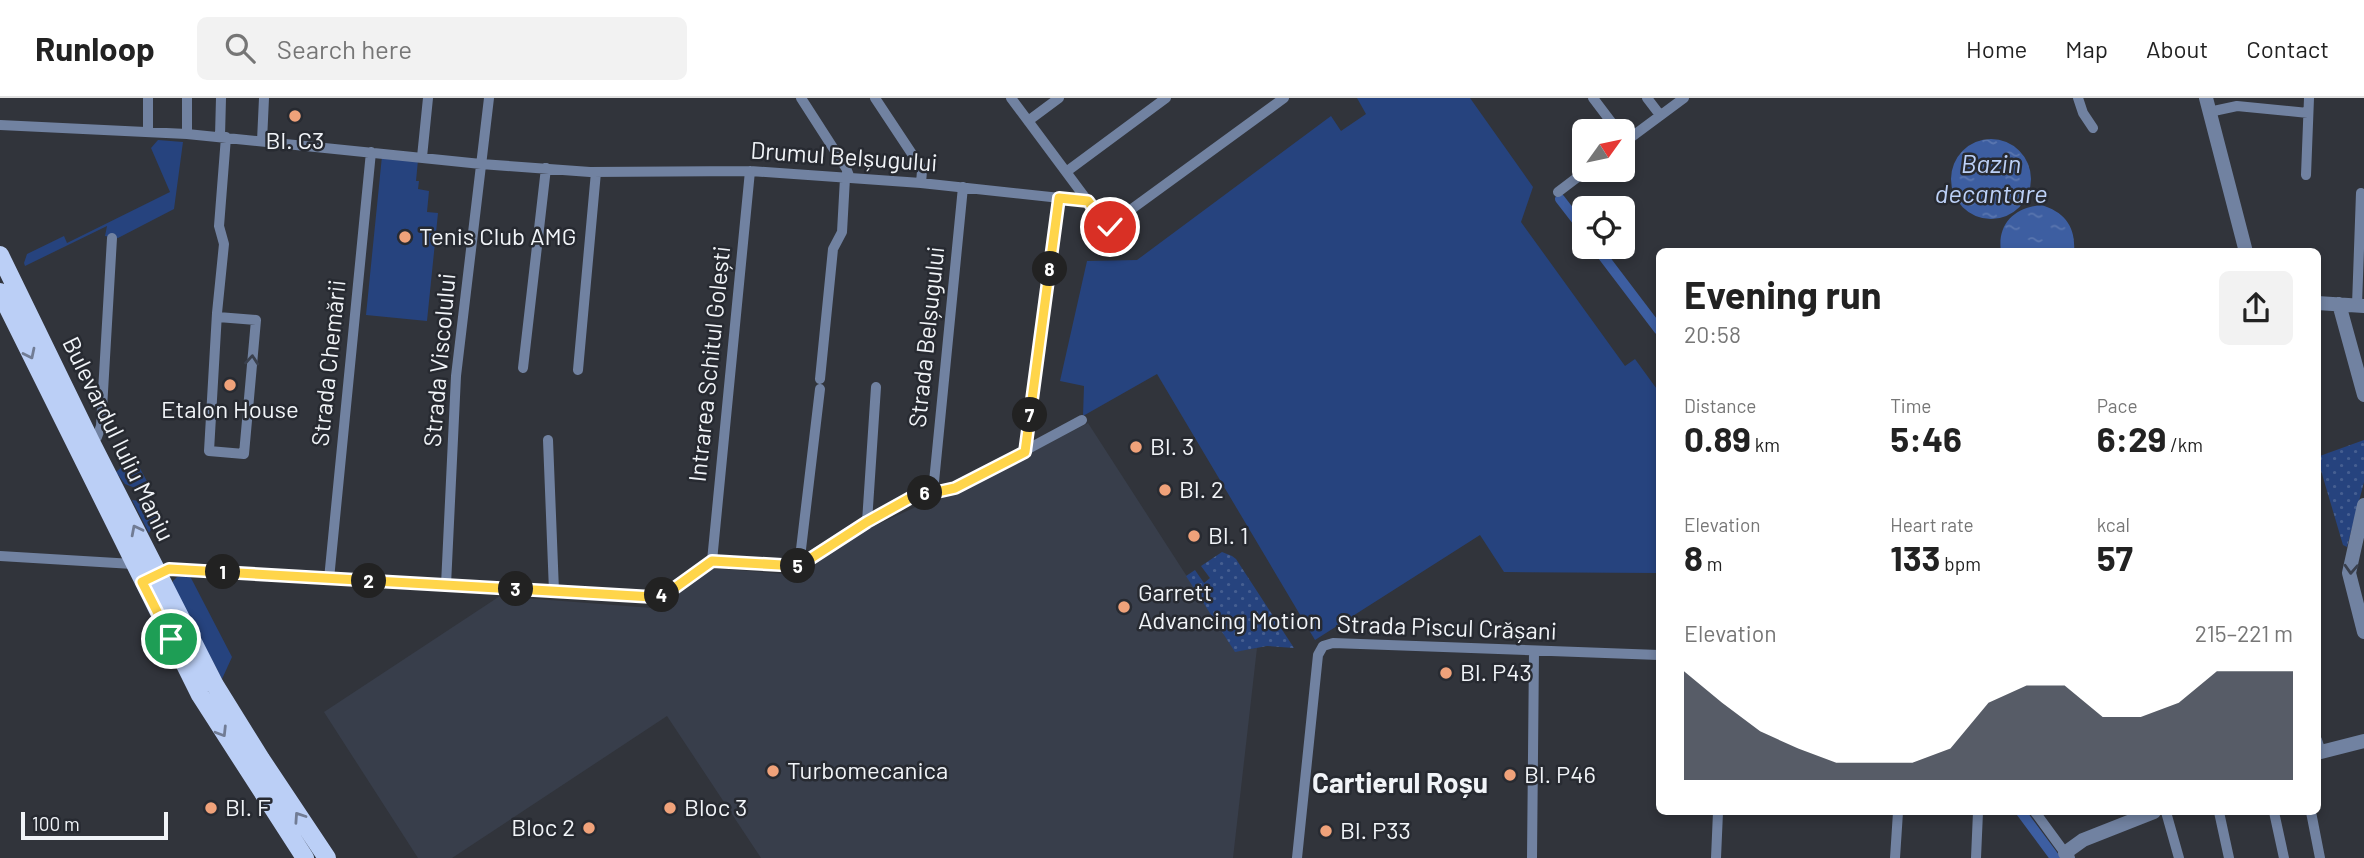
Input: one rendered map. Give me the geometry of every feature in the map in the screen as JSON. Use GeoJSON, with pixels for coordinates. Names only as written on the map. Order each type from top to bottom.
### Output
{"type":"FeatureCollection","features":[{"type":"Feature","properties":{"kind":"main road","name":"Bulevardul Iuliu Maniu"},"geometry":{"type":"LineString","coordinates":[[0,255],[133,564],[150,578],[223,699],[327,858]]}},
{"type":"Feature","properties":{"kind":"main road","name":"Bulevardul Iuliu Maniu"},"geometry":{"type":"LineString","coordinates":[[0,292],[6,316],[84,446],[150,578],[208,710],[305,858]]}},
{"type":"Feature","properties":{"kind":"street"},"geometry":{"type":"LineString","coordinates":[[148,98],[148,132]]}},
{"type":"Feature","properties":{"kind":"street"},"geometry":{"type":"LineString","coordinates":[[187,98],[187,134]]}},
{"type":"Feature","properties":{"kind":"street"},"geometry":{"type":"LineString","coordinates":[[218,317],[256,320],[244,454],[209,451],[218,317],[224,244],[219,226],[223,137],[221,98]]}},
{"type":"Feature","properties":{"kind":"street"},"geometry":{"type":"LineString","coordinates":[[262,141],[264,98]]}},
{"type":"Feature","properties":{"kind":"street"},"geometry":{"type":"LineString","coordinates":[[422,157],[428,98]]}},
{"type":"Feature","properties":{"kind":"street","name":"Strada Viscolului"},"geometry":{"type":"LineString","coordinates":[[446,585],[456,376],[489,98]]}},
{"type":"Feature","properties":{"kind":"street"},"geometry":{"type":"LineString","coordinates":[[799,566],[833,249],[842,232],[847,178],[846,168],[801,98]]}},
{"type":"Feature","properties":{"kind":"street"},"geometry":{"type":"LineString","coordinates":[[875,98],[920,166],[920,183]]}},
{"type":"Feature","properties":{"kind":"street"},"geometry":{"type":"LineString","coordinates":[[1011,98],[1106,226],[1110,227],[1284,98]]}},
{"type":"Feature","properties":{"kind":"street"},"geometry":{"type":"LineString","coordinates":[[1028,121],[1059,98]]}},
{"type":"Feature","properties":{"kind":"street"},"geometry":{"type":"LineString","coordinates":[[1065,170],[1167,98]]}},
{"type":"Feature","properties":{"kind":"street"},"geometry":{"type":"LineString","coordinates":[[1593,98],[1609,119]]}},
{"type":"Feature","properties":{"kind":"street"},"geometry":{"type":"LineString","coordinates":[[1647,98],[1660,115]]}},
{"type":"Feature","properties":{"kind":"street"},"geometry":{"type":"LineString","coordinates":[[1635,133],[1684,98]]}},
{"type":"Feature","properties":{"kind":"street"},"geometry":{"type":"LineString","coordinates":[[2078,98],[2083,113],[2093,128]]}},
{"type":"Feature","properties":{"kind":"street"},"geometry":{"type":"LineString","coordinates":[[2306,175],[2309,98]]}},
{"type":"Feature","properties":{"kind":"street"},"geometry":{"type":"LineString","coordinates":[[2245,248],[2208,105],[2308,113]]}},
{"type":"Feature","properties":{"kind":"street","name":"Drumul Belșugului"},"geometry":{"type":"LineString","coordinates":[[0,125],[187,134],[546,169],[596,172],[750,171],[920,183],[1088,201]]}},
{"type":"Feature","properties":{"kind":"street","name":"Strada Chemării"},"geometry":{"type":"LineString","coordinates":[[329,579],[371,152]]}},
{"type":"Feature","properties":{"kind":"street"},"geometry":{"type":"LineString","coordinates":[[523,368],[546,169]]}},
{"type":"Feature","properties":{"kind":"street","name":"Intrarea Schitul Golești"},"geometry":{"type":"LineString","coordinates":[[712,561],[750,171]]}},
{"type":"Feature","properties":{"kind":"street"},"geometry":{"type":"LineString","coordinates":[[578,370],[596,172]]}},
{"type":"Feature","properties":{"kind":"street"},"geometry":{"type":"LineString","coordinates":[[1558,192],[1572,181]]}},
{"type":"Feature","properties":{"kind":"street","name":"Strada Belșugului"},"geometry":{"type":"LineString","coordinates":[[933,492],[963,187]]}},
{"type":"Feature","properties":{"kind":"street"},"geometry":{"type":"LineString","coordinates":[[2321,303],[2361,306],[2361,193]]}},
{"type":"Feature","properties":{"kind":"street"},"geometry":{"type":"LineString","coordinates":[[1025,452],[1059,198]]}},
{"type":"Feature","properties":{"kind":"street"},"geometry":{"type":"LineString","coordinates":[[84,446],[102,426],[112,238]]}},
{"type":"Feature","properties":{"kind":"street"},"geometry":{"type":"LineString","coordinates":[[2339,304],[2364,395]]}},
{"type":"Feature","properties":{"kind":"street"},"geometry":{"type":"LineString","coordinates":[[867,522],[876,387]]}},
{"type":"Feature","properties":{"kind":"street"},"geometry":{"type":"LineString","coordinates":[[150,578],[169,569],[659,597],[712,561],[799,566],[910,498],[955,488],[1082,419]]}},
{"type":"Feature","properties":{"kind":"street"},"geometry":{"type":"LineString","coordinates":[[548,440],[554,591]]}},
{"type":"Feature","properties":{"kind":"street"},"geometry":{"type":"LineString","coordinates":[[2364,505],[2349,573],[2364,632]]}},
{"type":"Feature","properties":{"kind":"street"},"geometry":{"type":"LineString","coordinates":[[0,556],[133,564]]}},
{"type":"Feature","properties":{"kind":"street","name":"Strada Piscul Crășani"},"geometry":{"type":"LineString","coordinates":[[1297,858],[1318,655],[1323,646],[1333,643],[1656,655]]}},
{"type":"Feature","properties":{"kind":"street"},"geometry":{"type":"LineString","coordinates":[[1532,858],[1534,652]]}},
{"type":"Feature","properties":{"kind":"street"},"geometry":{"type":"LineString","coordinates":[[2321,748],[2364,743]]}},
{"type":"Feature","properties":{"kind":"street"},"geometry":{"type":"LineString","coordinates":[[1716,858],[1717,815]]}},
{"type":"Feature","properties":{"kind":"street"},"geometry":{"type":"LineString","coordinates":[[1895,858],[1898,815]]}},
{"type":"Feature","properties":{"kind":"street"},"geometry":{"type":"LineString","coordinates":[[1976,858],[1978,815]]}},
{"type":"Feature","properties":{"kind":"street"},"geometry":{"type":"LineString","coordinates":[[2037,815],[2067,856],[2084,840],[2119,819],[2139,815]]}},
{"type":"Feature","properties":{"kind":"street"},"geometry":{"type":"LineString","coordinates":[[2167,815],[2179,858]]}},
{"type":"Feature","properties":{"kind":"street"},"geometry":{"type":"LineString","coordinates":[[2220,815],[2229,858]]}},
{"type":"Feature","properties":{"kind":"street"},"geometry":{"type":"LineString","coordinates":[[2274,815],[2284,858]]}},
{"type":"Feature","properties":{"kind":"street"},"geometry":{"type":"LineString","coordinates":[[2312,815],[2320,858]]}},
{"type":"Feature","properties":{"kind":"shaded area"},"geometry":{"type":"Polygon","coordinates":[[[1357,98],[1470,98],[1533,187],[1521,222],[1625,366],[1635,359],[1656,388],[1656,573],[1504,572],[1480,535],[1315,640],[1157,374],[1083,416],[1084,386],[1060,381],[1087,261],[1137,260],[1331,116],[1341,131],[1366,114],[1357,98]]]}},
{"type":"Feature","properties":{"kind":"shaded area"},"geometry":{"type":"Polygon","coordinates":[[[158,140],[183,142],[174,209],[118,238],[105,236],[107,226],[25,266],[27,254],[64,236],[67,243],[170,192],[151,148],[158,140]]]}},
{"type":"Feature","properties":{"kind":"shaded area","name":"Tenis Club AMG"},"geometry":{"type":"Polygon","coordinates":[[[382,156],[418,160],[418,189],[429,191],[427,212],[438,213],[427,321],[366,315],[382,156]]]}},
{"type":"Feature","properties":{"kind":"shaded area"},"geometry":{"type":"Polygon","coordinates":[[[1088,423],[1235,651],[1257,648],[1233,858],[761,858],[667,716],[452,858],[418,858],[324,712],[500,596],[652,608],[711,568],[797,575],[870,528],[1007,465],[1088,423]]]}},
{"type":"Feature","properties":{"kind":"shaded area"},"geometry":{"type":"Polygon","coordinates":[[[2364,440],[2364,482],[2347,547],[2343,545],[2321,471],[2321,456],[2364,440]]]}},
{"type":"Feature","properties":{"kind":"shaded area"},"geometry":{"type":"Polygon","coordinates":[[[136,461],[149,485],[140,490],[125,484],[116,472],[125,464],[136,461]]]}},
{"type":"Feature","properties":{"kind":"shaded area"},"geometry":{"type":"Polygon","coordinates":[[[132,500],[154,503],[159,516],[149,533],[132,500]]]}},
{"type":"Feature","properties":{"kind":"shaded area"},"geometry":{"type":"Polygon","coordinates":[[[1222,552],[1236,559],[1294,648],[1267,646],[1235,652],[1186,576],[1195,570],[1204,583],[1210,578],[1201,566],[1222,552]]]}},
{"type":"Feature","properties":{"kind":"shaded area"},"geometry":{"type":"Polygon","coordinates":[[[188,576],[232,657],[222,679],[173,586],[177,577],[188,576]]]}},
{"type":"Feature","properties":{"kind":"water","name":"Bazin decantare"},"geometry":{"type":"Polygon","coordinates":[[[1991,139],[2006,142],[2019,151],[2028,164],[2031,179],[2028,194],[2019,207],[2006,216],[1991,219],[1976,216],[1963,207],[1954,194],[1951,179],[1954,164],[1963,151],[1976,142],[1991,139]]]}},
{"type":"Feature","properties":{"kind":"water","name":"Bazin decantare"},"geometry":{"type":"Polygon","coordinates":[[[2041,205],[2063,216],[2071,228],[2074,248],[2001,248],[2002,233],[2009,219],[2031,207],[2041,205]]]}},
{"type":"Feature","properties":{"kind":"waterway"},"geometry":{"type":"LineString","coordinates":[[1560,199],[1572,214]]}},
{"type":"Feature","properties":{"kind":"waterway"},"geometry":{"type":"LineString","coordinates":[[1605,259],[1656,326]]}},
{"type":"Feature","properties":{"kind":"waterway"},"geometry":{"type":"LineString","coordinates":[[2023,815],[2055,858]]}},
{"type":"Feature","properties":{"kind":"place","name":"Bl. C3"},"geometry":{"type":"Point","coordinates":[295,116]}},
{"type":"Feature","properties":{"kind":"place","name":"Tenis Club AMG"},"geometry":{"type":"Point","coordinates":[405,237]}},
{"type":"Feature","properties":{"kind":"place","name":"Etalon House"},"geometry":{"type":"Point","coordinates":[230,385]}},
{"type":"Feature","properties":{"kind":"place","name":"Bl. 3"},"geometry":{"type":"Point","coordinates":[1136,447]}},
{"type":"Feature","properties":{"kind":"place","name":"Bl. 2"},"geometry":{"type":"Point","coordinates":[1165,490]}},
{"type":"Feature","properties":{"kind":"place","name":"Bl. 1"},"geometry":{"type":"Point","coordinates":[1194,536]}},
{"type":"Feature","properties":{"kind":"place","name":"Garrett Advancing Motion"},"geometry":{"type":"Point","coordinates":[1124,607]}},
{"type":"Feature","properties":{"kind":"place","name":"Bl. P43"},"geometry":{"type":"Point","coordinates":[1446,673]}},
{"type":"Feature","properties":{"kind":"place","name":"Turbomecanica"},"geometry":{"type":"Point","coordinates":[773,771]}},
{"type":"Feature","properties":{"kind":"place","name":"Bl. P46"},"geometry":{"type":"Point","coordinates":[1510,775]}},
{"type":"Feature","properties":{"kind":"place","name":"Bl. F"},"geometry":{"type":"Point","coordinates":[211,808]}},
{"type":"Feature","properties":{"kind":"place","name":"Bloc 3"},"geometry":{"type":"Point","coordinates":[670,808]}},
{"type":"Feature","properties":{"kind":"place","name":"Bloc 2"},"geometry":{"type":"Point","coordinates":[589,828]}},
{"type":"Feature","properties":{"kind":"place","name":"Bl. P33"},"geometry":{"type":"Point","coordinates":[1326,831]}},
{"type":"Feature","properties":{"kind":"district","name":"Cartierul Roșu"},"geometry":{"type":"Point","coordinates":[1400,783]}},
{"type":"Feature","properties":{"kind":"route"},"geometry":{"type":"LineString","coordinates":[[171,639],[142,582],[169,569],[659,597],[712,561],[799,566],[910,498],[955,488],[1025,452],[1059,198],[1088,201],[1106,226],[1110,227]]}}]}
